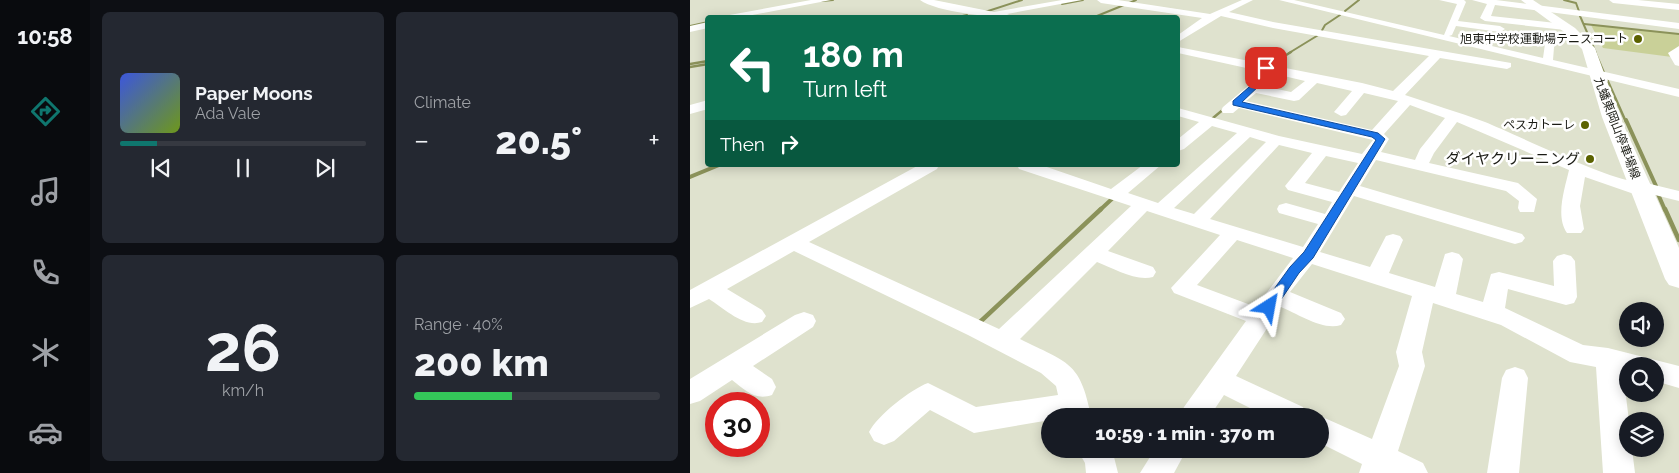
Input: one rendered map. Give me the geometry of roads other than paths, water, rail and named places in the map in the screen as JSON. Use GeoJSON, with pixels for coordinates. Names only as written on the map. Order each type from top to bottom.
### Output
{"type":"FeatureCollection","features":[{"type":"Feature","properties":{"kind":"main road","name":"九蟠東岡山停車場線"},"geometry":{"type":"LineString","coordinates":[[1526,0],[1565,27],[1585,44],[1598,70],[1639,188],[1679,280]]}},
{"type":"Feature","properties":{"kind":"street"},"geometry":{"type":"LineString","coordinates":[[732,15],[814,0]]}},
{"type":"Feature","properties":{"kind":"street"},"geometry":{"type":"LineString","coordinates":[[737,15],[827,0]]}},
{"type":"Feature","properties":{"kind":"street"},"geometry":{"type":"LineString","coordinates":[[924,0],[991,15],[1078,0]]}},
{"type":"Feature","properties":{"kind":"street"},"geometry":{"type":"LineString","coordinates":[[1101,0],[1211,18]]}},
{"type":"Feature","properties":{"kind":"street"},"geometry":{"type":"LineString","coordinates":[[1180,38],[1221,12],[1249,0]]}},
{"type":"Feature","properties":{"kind":"street"},"geometry":{"type":"LineString","coordinates":[[1283,0],[1679,88]]}},
{"type":"Feature","properties":{"kind":"street"},"geometry":{"type":"LineString","coordinates":[[1443,0],[1462,2],[1445,36]]}},
{"type":"Feature","properties":{"kind":"street"},"geometry":{"type":"LineString","coordinates":[[1476,0],[1679,26]]}},
{"type":"Feature","properties":{"kind":"street"},"geometry":{"type":"LineString","coordinates":[[1561,0],[1565,12]]}},
{"type":"Feature","properties":{"kind":"street"},"geometry":{"type":"LineString","coordinates":[[1613,0],[1679,8]]}},
{"type":"Feature","properties":{"kind":"street"},"geometry":{"type":"LineString","coordinates":[[1492,2],[1485,18],[1512,17],[1565,27]]}},
{"type":"Feature","properties":{"kind":"street"},"geometry":{"type":"LineString","coordinates":[[1586,4],[1679,15]]}},
{"type":"Feature","properties":{"kind":"street"},"geometry":{"type":"LineString","coordinates":[[1221,12],[1320,33],[1543,71],[1548,60],[1551,37]]}},
{"type":"Feature","properties":{"kind":"street"},"geometry":{"type":"LineString","coordinates":[[746,15],[751,13],[759,15]]}},
{"type":"Feature","properties":{"kind":"street"},"geometry":{"type":"LineString","coordinates":[[690,29],[704,20]]}},
{"type":"Feature","properties":{"kind":"street"},"geometry":{"type":"LineString","coordinates":[[1452,23],[1521,32]]}},
{"type":"Feature","properties":{"kind":"street"},"geometry":{"type":"LineString","coordinates":[[1445,36],[1468,37],[1501,43],[1548,60]]}},
{"type":"Feature","properties":{"kind":"street"},"geometry":{"type":"LineString","coordinates":[[1679,49],[1674,54],[1679,63]]}},
{"type":"Feature","properties":{"kind":"street"},"geometry":{"type":"LineString","coordinates":[[1180,50],[1362,87],[1401,98],[1454,116],[1578,168],[1639,188],[1679,196]]}},
{"type":"Feature","properties":{"kind":"street"},"geometry":{"type":"LineString","coordinates":[[1375,135],[1401,98],[1437,54]]}},
{"type":"Feature","properties":{"kind":"street"},"geometry":{"type":"LineString","coordinates":[[1180,145],[1236,103],[1259,82],[1265,68]]}},
{"type":"Feature","properties":{"kind":"street"},"geometry":{"type":"LineString","coordinates":[[1598,70],[1679,93]]}},
{"type":"Feature","properties":{"kind":"street"},"geometry":{"type":"LineString","coordinates":[[1252,88],[1294,97],[1316,78]]}},
{"type":"Feature","properties":{"kind":"street"},"geometry":{"type":"LineString","coordinates":[[1340,112],[1362,87]]}},
{"type":"Feature","properties":{"kind":"street"},"geometry":{"type":"LineString","coordinates":[[1200,408],[1294,270],[1308,255],[1381,139],[1375,135],[1236,103]]}},
{"type":"Feature","properties":{"kind":"street"},"geometry":{"type":"LineString","coordinates":[[690,110],[705,105]]}},
{"type":"Feature","properties":{"kind":"street"},"geometry":{"type":"LineString","coordinates":[[1180,112],[1213,120],[1276,140],[1322,150],[1420,166],[1467,184],[1512,187],[1528,199],[1527,208]]}},
{"type":"Feature","properties":{"kind":"street"},"geometry":{"type":"LineString","coordinates":[[1420,166],[1426,152],[1454,116]]}},
{"type":"Feature","properties":{"kind":"street"},"geometry":{"type":"LineString","coordinates":[[1007,338],[1093,253],[1247,132]]}},
{"type":"Feature","properties":{"kind":"street"},"geometry":{"type":"LineString","coordinates":[[1198,220],[1276,140]]}},
{"type":"Feature","properties":{"kind":"street"},"geometry":{"type":"LineString","coordinates":[[1322,150],[1294,186],[1347,194],[1515,238]]}},
{"type":"Feature","properties":{"kind":"street"},"geometry":{"type":"LineString","coordinates":[[690,300],[713,291],[797,244],[928,167]]}},
{"type":"Feature","properties":{"kind":"street"},"geometry":{"type":"LineString","coordinates":[[1031,167],[1492,313],[1509,319],[1579,356],[1619,361]]}},
{"type":"Feature","properties":{"kind":"street"},"geometry":{"type":"LineString","coordinates":[[1115,195],[1150,167]]}},
{"type":"Feature","properties":{"kind":"street"},"geometry":{"type":"LineString","coordinates":[[1574,229],[1571,206],[1578,168]]}},
{"type":"Feature","properties":{"kind":"street"},"geometry":{"type":"LineString","coordinates":[[1286,209],[1330,221]]}},
{"type":"Feature","properties":{"kind":"street"},"geometry":{"type":"LineString","coordinates":[[1234,232],[1182,288],[1262,318]]}},
{"type":"Feature","properties":{"kind":"street"},"geometry":{"type":"LineString","coordinates":[[1376,276],[1393,240]]}},
{"type":"Feature","properties":{"kind":"street"},"geometry":{"type":"LineString","coordinates":[[797,244],[1007,338],[1062,374],[1069,382],[1076,408]]}},
{"type":"Feature","properties":{"kind":"street"},"geometry":{"type":"LineString","coordinates":[[1093,253],[1146,272]]}},
{"type":"Feature","properties":{"kind":"street"},"geometry":{"type":"LineString","coordinates":[[1377,466],[1412,366],[1409,352],[1452,260]]}},
{"type":"Feature","properties":{"kind":"street"},"geometry":{"type":"LineString","coordinates":[[1492,313],[1499,279],[1566,296],[1564,261]]}},
{"type":"Feature","properties":{"kind":"street"},"geometry":{"type":"LineString","coordinates":[[713,291],[754,316]]}},
{"type":"Feature","properties":{"kind":"street"},"geometry":{"type":"LineString","coordinates":[[1277,296],[1333,319]]}},
{"type":"Feature","properties":{"kind":"street"},"geometry":{"type":"LineString","coordinates":[[690,393],[804,321]]}},
{"type":"Feature","properties":{"kind":"street"},"geometry":{"type":"LineString","coordinates":[[1608,358],[1619,473]]}},
{"type":"Feature","properties":{"kind":"street"},"geometry":{"type":"LineString","coordinates":[[733,366],[762,387]]}},
{"type":"Feature","properties":{"kind":"street"},"geometry":{"type":"LineString","coordinates":[[1664,373],[1679,377]]}},
{"type":"Feature","properties":{"kind":"street"},"geometry":{"type":"LineString","coordinates":[[1503,473],[1515,378]]}},
{"type":"Feature","properties":{"kind":"street"},"geometry":{"type":"LineString","coordinates":[[1219,380],[1277,408]]}},
{"type":"Feature","properties":{"kind":"street"},"geometry":{"type":"LineString","coordinates":[[884,432],[928,395],[974,420],[1041,413]]}},
{"type":"Feature","properties":{"kind":"street"},"geometry":{"type":"LineString","coordinates":[[1329,435],[1377,466],[1412,473]]}},
{"type":"Feature","properties":{"kind":"street"},"geometry":{"type":"LineString","coordinates":[[1100,458],[1102,473]]}},
{"type":"Feature","properties":{"kind":"street"},"geometry":{"type":"LineString","coordinates":[[1156,473],[1166,458]]}},
{"type":"Feature","properties":{"kind":"waterway"},"geometry":{"type":"LineString","coordinates":[[822,1],[833,0]]}},
{"type":"Feature","properties":{"kind":"waterway"},"geometry":{"type":"LineString","coordinates":[[985,12],[1022,0]]}},
{"type":"Feature","properties":{"kind":"waterway"},"geometry":{"type":"LineString","coordinates":[[1062,4],[1083,0]]}},
{"type":"Feature","properties":{"kind":"waterway"},"geometry":{"type":"LineString","coordinates":[[1127,4],[1136,0]]}},
{"type":"Feature","properties":{"kind":"waterway"},"geometry":{"type":"LineString","coordinates":[[1345,11],[1359,0]]}},
{"type":"Feature","properties":{"kind":"waterway"},"geometry":{"type":"LineString","coordinates":[[1564,0],[1576,3],[1580,14]]}},
{"type":"Feature","properties":{"kind":"waterway"},"geometry":{"type":"LineString","coordinates":[[1099,15],[1124,5]]}},
{"type":"Feature","properties":{"kind":"waterway"},"geometry":{"type":"LineString","coordinates":[[980,15],[985,14]]}},
{"type":"Feature","properties":{"kind":"waterway"},"geometry":{"type":"LineString","coordinates":[[1289,53],[1320,34],[1325,25],[1340,15]]}},
{"type":"Feature","properties":{"kind":"waterway"},"geometry":{"type":"LineString","coordinates":[[1580,16],[1596,53]]}},
{"type":"Feature","properties":{"kind":"waterway"},"geometry":{"type":"LineString","coordinates":[[690,26],[705,23]]}},
{"type":"Feature","properties":{"kind":"waterway"},"geometry":{"type":"LineString","coordinates":[[1584,24],[1679,34]]}},
{"type":"Feature","properties":{"kind":"waterway"},"geometry":{"type":"LineString","coordinates":[[1265,68],[1291,52]]}},
{"type":"Feature","properties":{"kind":"waterway"},"geometry":{"type":"LineString","coordinates":[[1595,52],[1604,73]]}},
{"type":"Feature","properties":{"kind":"waterway"},"geometry":{"type":"LineString","coordinates":[[690,64],[705,62]]}},
{"type":"Feature","properties":{"kind":"waterway"},"geometry":{"type":"LineString","coordinates":[[690,67],[705,64]]}},
{"type":"Feature","properties":{"kind":"waterway"},"geometry":{"type":"LineString","coordinates":[[1606,77],[1626,122]]}},
{"type":"Feature","properties":{"kind":"waterway"},"geometry":{"type":"LineString","coordinates":[[1213,118],[1225,108]]}},
{"type":"Feature","properties":{"kind":"waterway"},"geometry":{"type":"LineString","coordinates":[[1626,120],[1656,186]]}},
{"type":"Feature","properties":{"kind":"waterway"},"geometry":{"type":"LineString","coordinates":[[690,177],[714,167]]}},
{"type":"Feature","properties":{"kind":"waterway"},"geometry":{"type":"LineString","coordinates":[[1658,194],[1665,210]]}},
{"type":"Feature","properties":{"kind":"waterway"},"geometry":{"type":"LineString","coordinates":[[1100,210],[1114,197]]}},
{"type":"Feature","properties":{"kind":"waterway"},"geometry":{"type":"LineString","coordinates":[[980,322],[1101,209]]}},
{"type":"Feature","properties":{"kind":"waterway"},"geometry":{"type":"LineString","coordinates":[[1665,209],[1679,240]]}},
{"type":"Feature","properties":{"kind":"place","name":"旭東中学校運動場テニスコート"},"geometry":{"type":"Point","coordinates":[1638,39]}},
{"type":"Feature","properties":{"kind":"place","name":"ペスカトーレ"},"geometry":{"type":"Point","coordinates":[1585,125]}},
{"type":"Feature","properties":{"kind":"place","name":"ダイヤクリーニング"},"geometry":{"type":"Point","coordinates":[1590,159]}}]}
